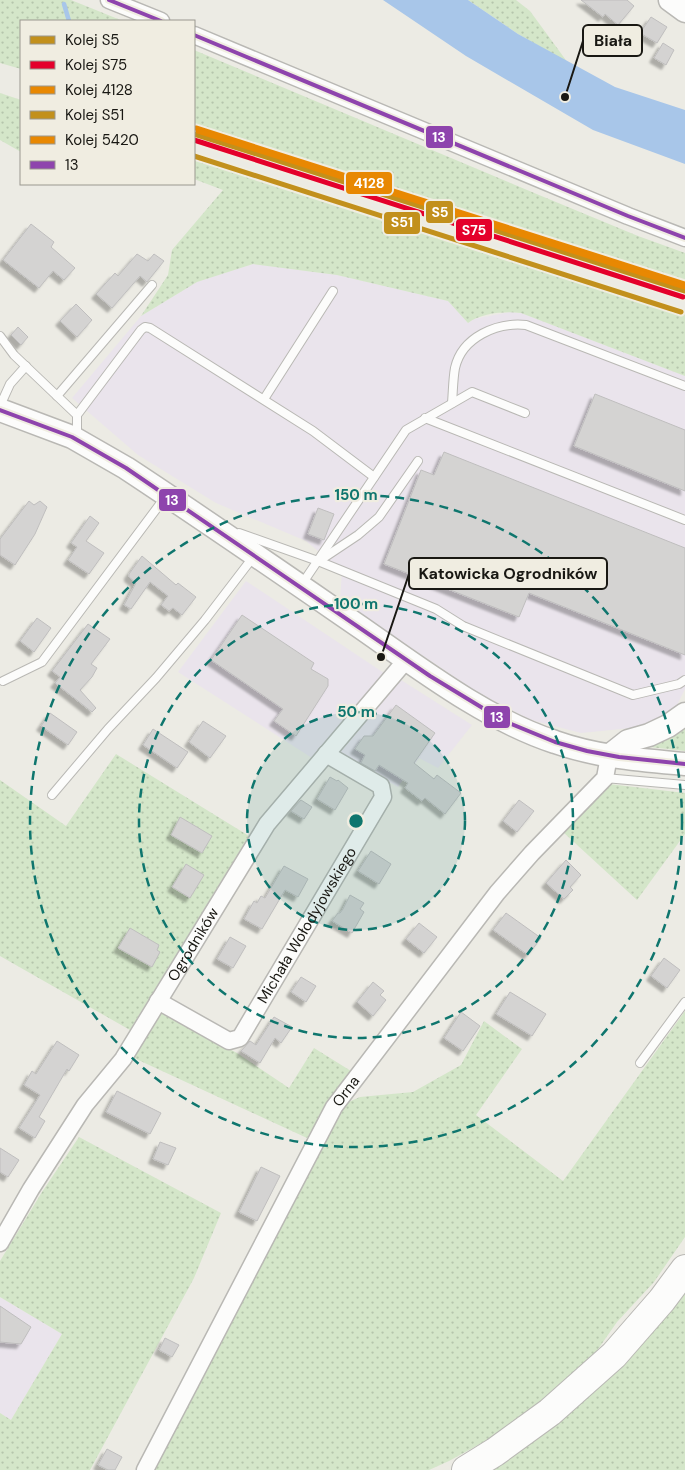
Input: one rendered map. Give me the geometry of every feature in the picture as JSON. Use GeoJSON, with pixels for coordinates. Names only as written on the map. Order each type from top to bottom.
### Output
{"type":"FeatureCollection","features":[{"type":"Feature","properties":{"kind":"highway"},"geometry":{"type":"LineString","coordinates":[[466,1470],[495,1452],[550,1412],[614,1355],[662,1300],[685,1270]]}},
{"type":"Feature","properties":{"kind":"street"},"geometry":{"type":"LineString","coordinates":[[109,0],[159,20]]}},
{"type":"Feature","properties":{"kind":"street"},"geometry":{"type":"LineString","coordinates":[[670,0],[685,11]]}},
{"type":"Feature","properties":{"kind":"street"},"geometry":{"type":"LineString","coordinates":[[195,35],[620,213],[685,238]]}},
{"type":"Feature","properties":{"kind":"street"},"geometry":{"type":"LineString","coordinates":[[0,410],[41,424],[77,440],[126,468],[472,702],[534,734],[581,750],[607,767],[685,764]]}},
{"type":"Feature","properties":{"kind":"street","name":"Ogrodników"},"geometry":{"type":"LineString","coordinates":[[0,1243],[36,1182],[86,1105],[123,1059],[267,824],[407,659]]}},
{"type":"Feature","properties":{"kind":"street"},"geometry":{"type":"LineString","coordinates":[[607,767],[628,741],[649,735],[668,726],[685,714]]}},
{"type":"Feature","properties":{"kind":"street","name":"Michała Wołodyjowskiego"},"geometry":{"type":"LineString","coordinates":[[158,1001],[229,1041],[240,1038],[383,797],[381,786],[326,754]]}},
{"type":"Feature","properties":{"kind":"street","name":"Orna"},"geometry":{"type":"LineString","coordinates":[[145,1470],[334,1107],[497,893],[607,767]]}},
{"type":"Feature","properties":{"kind":"lane"},"geometry":{"type":"LineString","coordinates":[[57,396],[152,285]]}},
{"type":"Feature","properties":{"kind":"lane"},"geometry":{"type":"LineString","coordinates":[[264,399],[333,291]]}},
{"type":"Feature","properties":{"kind":"lane"},"geometry":{"type":"LineString","coordinates":[[452,403],[455,368],[463,352],[481,334],[497,326],[512,323],[526,324],[685,386]]}},
{"type":"Feature","properties":{"kind":"lane"},"geometry":{"type":"LineString","coordinates":[[77,440],[77,416],[145,327],[150,328],[313,431],[374,477]]}},
{"type":"Feature","properties":{"kind":"lane"},"geometry":{"type":"LineString","coordinates":[[0,336],[14,355],[77,416]]}},
{"type":"Feature","properties":{"kind":"lane"},"geometry":{"type":"LineString","coordinates":[[0,406],[10,384],[26,366]]}},
{"type":"Feature","properties":{"kind":"lane"},"geometry":{"type":"LineString","coordinates":[[301,586],[406,430],[472,392],[525,413]]}},
{"type":"Feature","properties":{"kind":"lane"},"geometry":{"type":"LineString","coordinates":[[425,418],[685,520]]}},
{"type":"Feature","properties":{"kind":"lane"},"geometry":{"type":"LineString","coordinates":[[318,561],[358,535],[379,517],[418,461]]}},
{"type":"Feature","properties":{"kind":"lane"},"geometry":{"type":"LineString","coordinates":[[2,682],[42,662],[167,495]]}},
{"type":"Feature","properties":{"kind":"lane"},"geometry":{"type":"LineString","coordinates":[[206,522],[318,561],[436,609],[464,626],[634,695],[683,683]]}},
{"type":"Feature","properties":{"kind":"lane"},"geometry":{"type":"LineString","coordinates":[[52,795],[205,620],[255,554]]}},
{"type":"Feature","properties":{"kind":"lane"},"geometry":{"type":"LineString","coordinates":[[607,767],[685,785]]}},
{"type":"Feature","properties":{"kind":"lane"},"geometry":{"type":"LineString","coordinates":[[640,1063],[685,1002]]}},
{"type":"Feature","properties":{"kind":"shaded area"},"geometry":{"type":"Polygon","coordinates":[[[253,264],[337,275],[448,301],[468,323],[474,319],[510,312],[521,313],[685,376],[685,689],[673,713],[651,726],[581,733],[531,720],[477,692],[340,600],[342,571],[306,541],[216,503],[138,455],[72,398],[141,316],[197,282],[253,264]]]}},
{"type":"Feature","properties":{"kind":"shaded area"},"geometry":{"type":"Polygon","coordinates":[[[246,581],[384,673],[312,758],[178,672],[246,581]]]}},
{"type":"Feature","properties":{"kind":"shaded area"},"geometry":{"type":"Polygon","coordinates":[[[401,680],[472,725],[438,768],[419,758],[398,787],[339,754],[401,680]]]}},
{"type":"Feature","properties":{"kind":"shaded area"},"geometry":{"type":"Polygon","coordinates":[[[0,1297],[62,1334],[11,1420],[0,1413],[0,1297]]]}},
{"type":"Feature","properties":{"kind":"green space"},"geometry":{"type":"Polygon","coordinates":[[[0,0],[71,0],[121,20],[20,20],[20,69],[0,63],[0,0]]]}},
{"type":"Feature","properties":{"kind":"green space"},"geometry":{"type":"Polygon","coordinates":[[[468,0],[516,0],[530,11],[568,63],[518,34],[468,0]]]}},
{"type":"Feature","properties":{"kind":"green space"},"geometry":{"type":"Polygon","coordinates":[[[195,50],[638,236],[685,253],[685,281],[195,123],[195,50]]]}},
{"type":"Feature","properties":{"kind":"green space"},"geometry":{"type":"Polygon","coordinates":[[[0,93],[20,100],[20,151],[0,140],[0,93]]]}},
{"type":"Feature","properties":{"kind":"green space"},"geometry":{"type":"Polygon","coordinates":[[[195,155],[685,311],[685,376],[521,313],[493,314],[480,317],[468,323],[448,301],[337,275],[253,264],[197,282],[141,316],[168,275],[172,250],[223,190],[195,179],[195,155]]]}},
{"type":"Feature","properties":{"kind":"green space"},"geometry":{"type":"Polygon","coordinates":[[[685,726],[685,751],[641,746],[685,726]]]}},
{"type":"Feature","properties":{"kind":"green space"},"geometry":{"type":"Polygon","coordinates":[[[116,754],[249,836],[130,1030],[0,956],[0,780],[66,826],[116,754]]]}},
{"type":"Feature","properties":{"kind":"green space"},"geometry":{"type":"Polygon","coordinates":[[[609,784],[685,793],[685,834],[637,900],[563,832],[609,784]]]}},
{"type":"Feature","properties":{"kind":"green space"},"geometry":{"type":"Polygon","coordinates":[[[685,1011],[685,1237],[654,1282],[617,1322],[589,1362],[507,1429],[429,1470],[154,1470],[344,1104],[360,1097],[413,1092],[461,1065],[484,1021],[522,1049],[476,1115],[563,1181],[685,1011]]]}},
{"type":"Feature","properties":{"kind":"green space"},"geometry":{"type":"Polygon","coordinates":[[[161,1012],[237,1053],[289,1088],[314,1048],[351,1071],[307,1138],[134,1058],[161,1012]]]}},
{"type":"Feature","properties":{"kind":"green space"},"geometry":{"type":"Polygon","coordinates":[[[79,1137],[221,1213],[194,1278],[90,1470],[0,1470],[0,1413],[11,1420],[62,1334],[0,1297],[0,1261],[42,1192],[79,1137]]]}},
{"type":"Feature","properties":{"kind":"green space"},"geometry":{"type":"Polygon","coordinates":[[[685,1286],[685,1470],[484,1470],[685,1286]]]}},
{"type":"Feature","properties":{"kind":"water"},"geometry":{"type":"Polygon","coordinates":[[[383,0],[468,0],[518,34],[615,87],[685,110],[685,164],[593,130],[466,56],[383,0]]]}},
{"type":"Feature","properties":{"kind":"building"},"geometry":{"type":"Polygon","coordinates":[[[581,0],[627,0],[634,6],[618,25],[605,14],[603,17],[581,0]]]}},
{"type":"Feature","properties":{"kind":"building"},"geometry":{"type":"Polygon","coordinates":[[[651,17],[667,27],[657,43],[640,33],[651,17]]]}},
{"type":"Feature","properties":{"kind":"building"},"geometry":{"type":"Polygon","coordinates":[[[663,43],[674,50],[666,65],[654,58],[663,43]]]}},
{"type":"Feature","properties":{"kind":"building"},"geometry":{"type":"Polygon","coordinates":[[[31,224],[54,242],[51,247],[75,268],[64,280],[53,271],[39,288],[3,260],[31,224]]]}},
{"type":"Feature","properties":{"kind":"building"},"geometry":{"type":"Polygon","coordinates":[[[137,254],[148,261],[154,254],[164,261],[147,282],[140,276],[112,308],[96,294],[115,273],[118,276],[137,254]]]}},
{"type":"Feature","properties":{"kind":"building"},"geometry":{"type":"Polygon","coordinates":[[[76,304],[92,320],[77,337],[60,321],[76,304]]]}},
{"type":"Feature","properties":{"kind":"building"},"geometry":{"type":"Polygon","coordinates":[[[18,327],[28,337],[21,345],[11,335],[18,327]]]}},
{"type":"Feature","properties":{"kind":"building"},"geometry":{"type":"Polygon","coordinates":[[[595,394],[685,430],[685,491],[574,446],[595,394]]]}},
{"type":"Feature","properties":{"kind":"building"},"geometry":{"type":"Polygon","coordinates":[[[444,452],[685,548],[685,655],[529,593],[519,617],[384,564],[421,470],[434,475],[444,452]]]}},
{"type":"Feature","properties":{"kind":"building"},"geometry":{"type":"Polygon","coordinates":[[[29,501],[34,505],[40,501],[47,507],[35,534],[15,565],[0,555],[0,539],[29,501]]]}},
{"type":"Feature","properties":{"kind":"building"},"geometry":{"type":"Polygon","coordinates":[[[318,508],[334,514],[324,540],[308,534],[318,508]]]}},
{"type":"Feature","properties":{"kind":"building"},"geometry":{"type":"Polygon","coordinates":[[[90,516],[99,523],[86,541],[104,553],[89,574],[68,560],[77,547],[71,543],[90,516]]]}},
{"type":"Feature","properties":{"kind":"building"},"geometry":{"type":"Polygon","coordinates":[[[142,556],[176,585],[178,583],[196,597],[182,615],[173,608],[169,611],[161,605],[168,596],[150,582],[131,609],[124,605],[136,583],[129,577],[129,574],[142,556]]]}},
{"type":"Feature","properties":{"kind":"building"},"geometry":{"type":"Polygon","coordinates":[[[242,615],[314,663],[311,669],[328,679],[328,686],[296,736],[274,721],[283,709],[211,660],[242,615]]]}},
{"type":"Feature","properties":{"kind":"building"},"geometry":{"type":"Polygon","coordinates":[[[37,618],[51,628],[34,652],[20,641],[37,618]]]}},
{"type":"Feature","properties":{"kind":"building"},"geometry":{"type":"Polygon","coordinates":[[[88,624],[110,639],[91,664],[97,668],[92,677],[80,690],[96,708],[92,712],[55,683],[60,677],[52,671],[88,624]]]}},
{"type":"Feature","properties":{"kind":"building"},"geometry":{"type":"Polygon","coordinates":[[[396,705],[435,733],[414,763],[434,779],[437,775],[461,793],[445,814],[425,798],[422,801],[405,788],[408,783],[379,765],[375,771],[361,763],[365,755],[355,749],[364,736],[373,736],[396,705]]]}},
{"type":"Feature","properties":{"kind":"building"},"geometry":{"type":"Polygon","coordinates":[[[50,713],[77,732],[68,745],[41,726],[50,713]]]}},
{"type":"Feature","properties":{"kind":"building"},"geometry":{"type":"Polygon","coordinates":[[[203,721],[226,736],[210,758],[189,742],[203,721]]]}},
{"type":"Feature","properties":{"kind":"building"},"geometry":{"type":"Polygon","coordinates":[[[153,729],[188,752],[177,768],[143,745],[153,729]]]}},
{"type":"Feature","properties":{"kind":"building"},"geometry":{"type":"Polygon","coordinates":[[[330,777],[338,780],[348,788],[335,810],[317,799],[330,777]]]}},
{"type":"Feature","properties":{"kind":"building"},"geometry":{"type":"Polygon","coordinates":[[[301,800],[312,807],[304,819],[291,811],[301,800]]]}},
{"type":"Feature","properties":{"kind":"building"},"geometry":{"type":"Polygon","coordinates":[[[519,800],[534,811],[517,832],[503,821],[519,800]]]}},
{"type":"Feature","properties":{"kind":"building"},"geometry":{"type":"Polygon","coordinates":[[[180,817],[212,836],[202,853],[171,835],[180,817]]]}},
{"type":"Feature","properties":{"kind":"building"},"geometry":{"type":"Polygon","coordinates":[[[371,851],[391,864],[379,884],[358,871],[371,851]]]}},
{"type":"Feature","properties":{"kind":"building"},"geometry":{"type":"Polygon","coordinates":[[[566,860],[581,875],[570,887],[573,890],[564,899],[546,883],[566,860]]]}},
{"type":"Feature","properties":{"kind":"building"},"geometry":{"type":"Polygon","coordinates":[[[186,864],[204,875],[190,898],[172,887],[186,864]]]}},
{"type":"Feature","properties":{"kind":"building"},"geometry":{"type":"Polygon","coordinates":[[[284,866],[308,879],[298,897],[285,890],[262,929],[244,919],[254,901],[257,903],[261,896],[265,898],[284,866]]]}},
{"type":"Feature","properties":{"kind":"building"},"geometry":{"type":"Polygon","coordinates":[[[350,895],[364,903],[360,909],[364,912],[352,933],[332,921],[343,909],[350,895]]]}},
{"type":"Feature","properties":{"kind":"building"},"geometry":{"type":"Polygon","coordinates":[[[506,913],[541,938],[528,955],[493,930],[506,913]]]}},
{"type":"Feature","properties":{"kind":"building"},"geometry":{"type":"Polygon","coordinates":[[[419,923],[437,937],[424,953],[406,939],[419,923]]]}},
{"type":"Feature","properties":{"kind":"building"},"geometry":{"type":"Polygon","coordinates":[[[130,928],[159,945],[157,950],[160,952],[152,967],[118,948],[130,928]]]}},
{"type":"Feature","properties":{"kind":"building"},"geometry":{"type":"Polygon","coordinates":[[[230,937],[246,946],[233,968],[217,959],[230,937]]]}},
{"type":"Feature","properties":{"kind":"building"},"geometry":{"type":"Polygon","coordinates":[[[664,958],[680,970],[667,988],[651,976],[664,958]]]}},
{"type":"Feature","properties":{"kind":"building"},"geometry":{"type":"Polygon","coordinates":[[[301,977],[316,986],[306,1002],[291,992],[301,977]]]}},
{"type":"Feature","properties":{"kind":"building"},"geometry":{"type":"Polygon","coordinates":[[[373,982],[384,991],[380,995],[386,1000],[373,1016],[357,1002],[373,982]]]}},
{"type":"Feature","properties":{"kind":"building"},"geometry":{"type":"Polygon","coordinates":[[[510,992],[546,1014],[532,1036],[496,1014],[510,992]]]}},
{"type":"Feature","properties":{"kind":"building"},"geometry":{"type":"Polygon","coordinates":[[[461,1012],[480,1026],[463,1051],[444,1038],[461,1012]]]}},
{"type":"Feature","properties":{"kind":"building"},"geometry":{"type":"Polygon","coordinates":[[[274,1017],[292,1027],[281,1043],[275,1038],[260,1063],[241,1051],[250,1041],[256,1045],[274,1017]]]}},
{"type":"Feature","properties":{"kind":"building"},"geometry":{"type":"Polygon","coordinates":[[[57,1041],[79,1055],[69,1071],[67,1069],[39,1117],[45,1121],[35,1138],[19,1128],[40,1095],[24,1085],[32,1071],[36,1074],[57,1041]]]}},
{"type":"Feature","properties":{"kind":"building"},"geometry":{"type":"Polygon","coordinates":[[[117,1091],[161,1113],[150,1134],[106,1112],[117,1091]]]}},
{"type":"Feature","properties":{"kind":"building"},"geometry":{"type":"Polygon","coordinates":[[[160,1142],[176,1148],[168,1165],[153,1159],[160,1142]]]}},
{"type":"Feature","properties":{"kind":"building"},"geometry":{"type":"Polygon","coordinates":[[[0,1148],[19,1160],[8,1177],[0,1172],[0,1148]]]}},
{"type":"Feature","properties":{"kind":"building"},"geometry":{"type":"Polygon","coordinates":[[[261,1167],[280,1176],[257,1221],[239,1212],[261,1167]]]}},
{"type":"Feature","properties":{"kind":"building"},"geometry":{"type":"Polygon","coordinates":[[[0,1306],[31,1327],[21,1344],[0,1342],[0,1306]]]}},
{"type":"Feature","properties":{"kind":"building"},"geometry":{"type":"Polygon","coordinates":[[[165,1338],[179,1345],[172,1357],[159,1350],[165,1338]]]}},
{"type":"Feature","properties":{"kind":"building"},"geometry":{"type":"Polygon","coordinates":[[[107,1449],[122,1457],[115,1470],[108,1470],[98,1465],[107,1449]]]}},
{"type":"Feature","properties":{"kind":"waterway"},"geometry":{"type":"LineString","coordinates":[[64,4],[69,20]]}},
{"type":"Feature","properties":{"kind":"rail line","name":"4128"},"geometry":{"type":"LineString","coordinates":[[196,128],[685,284]]}},
{"type":"Feature","properties":{"kind":"rail line","name":"5420"},"geometry":{"type":"LineString","coordinates":[[198,131],[685,287]]}},
{"type":"Feature","properties":{"kind":"rail line","name":"S5"},"geometry":{"type":"LineString","coordinates":[[195,134],[685,291]]}},
{"type":"Feature","properties":{"kind":"rail line","name":"S75"},"geometry":{"type":"LineString","coordinates":[[195,140],[683,297]]}},
{"type":"Feature","properties":{"kind":"rail line","name":"S51"},"geometry":{"type":"LineString","coordinates":[[195,156],[681,312]]}},
{"type":"Feature","properties":{"kind":"transit line","name":"13"},"geometry":{"type":"LineString","coordinates":[[109,0],[159,20]]}},
{"type":"Feature","properties":{"kind":"transit line","name":"13"},"geometry":{"type":"LineString","coordinates":[[195,35],[685,238]]}},
{"type":"Feature","properties":{"kind":"transit line","name":"13"},"geometry":{"type":"LineString","coordinates":[[0,410],[72,437],[126,468],[430,676],[504,721],[555,742],[587,751],[619,757],[685,764]]}},
{"type":"Feature","properties":{"kind":"place","name":"Biała"},"geometry":{"type":"Point","coordinates":[565,97]}},
{"type":"Feature","properties":{"kind":"place","name":"Katowicka Ogrodników"},"geometry":{"type":"Point","coordinates":[381,657]}}]}
